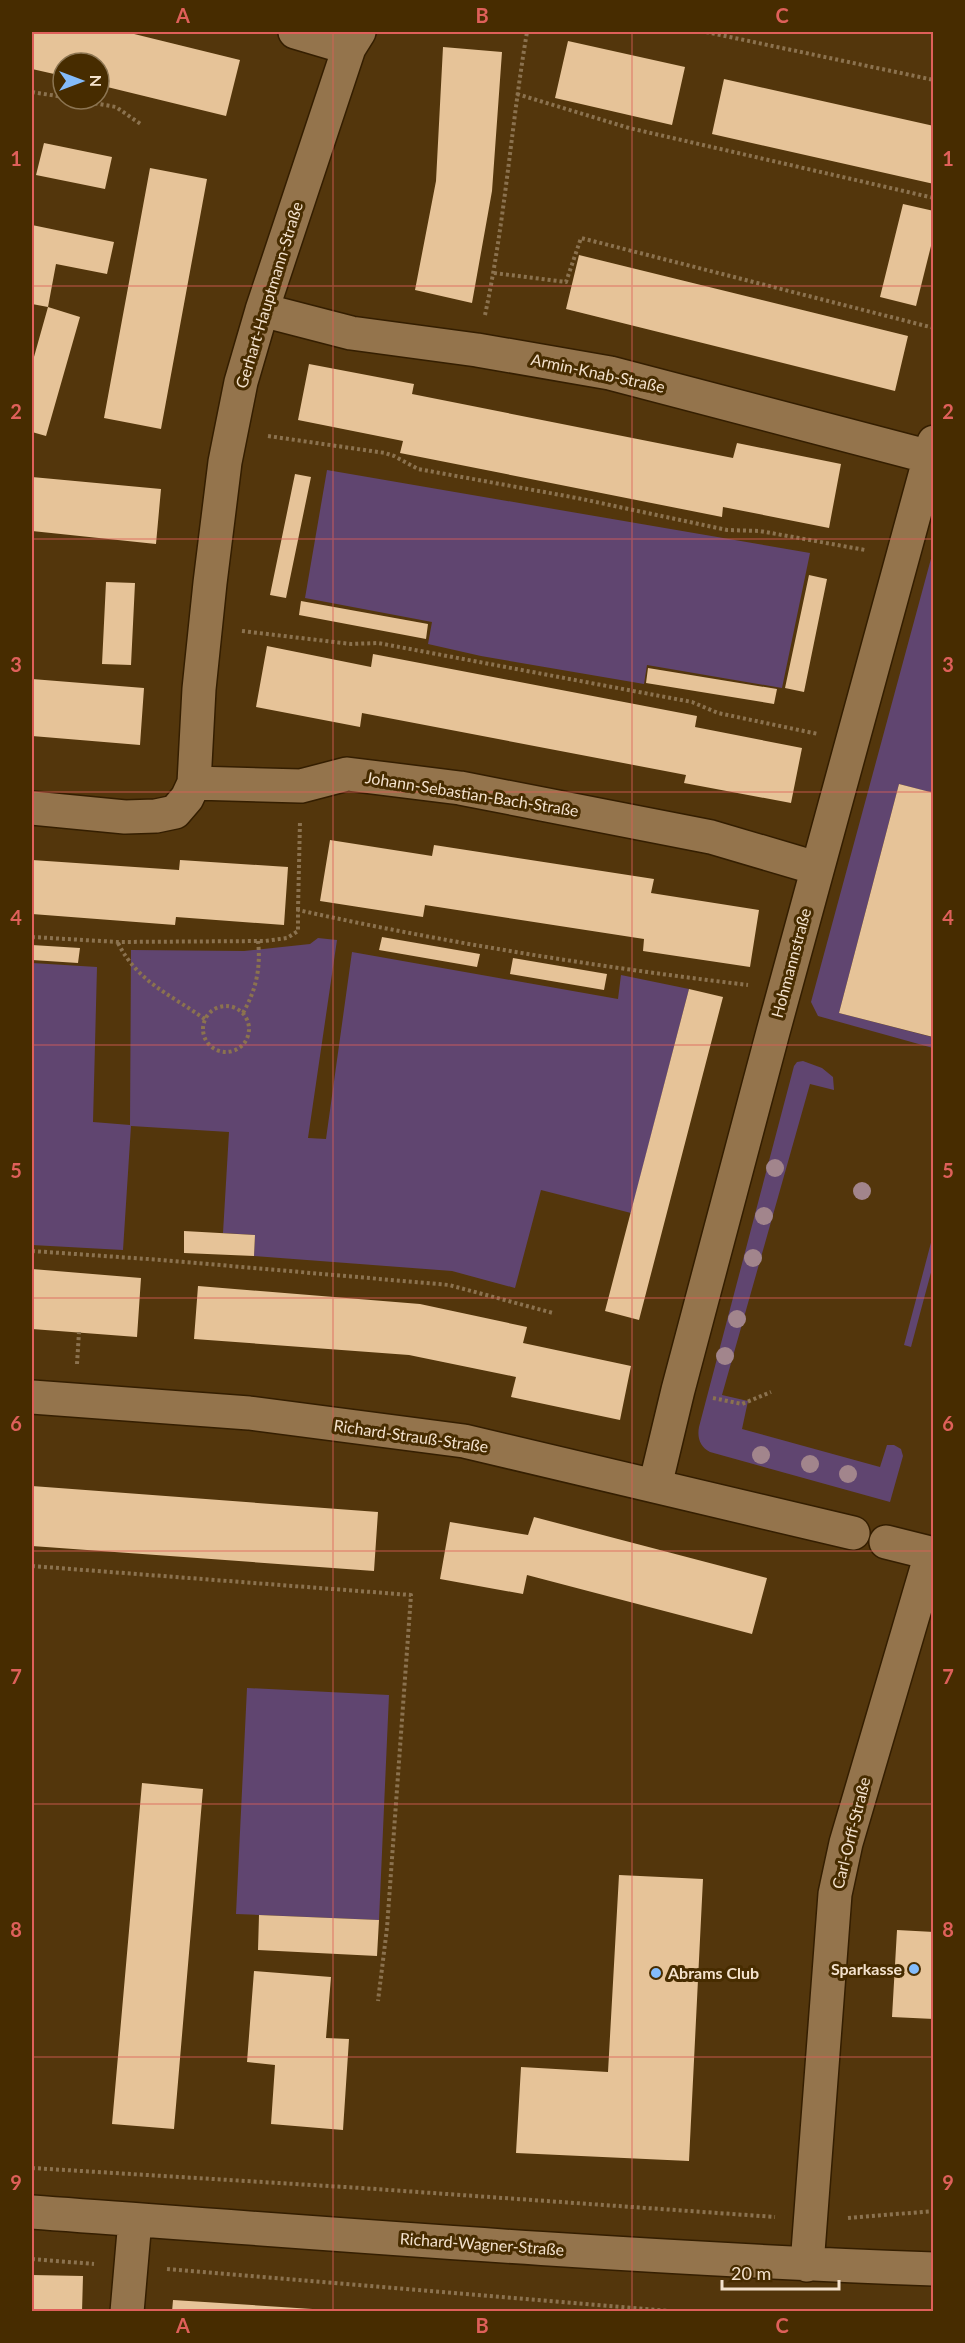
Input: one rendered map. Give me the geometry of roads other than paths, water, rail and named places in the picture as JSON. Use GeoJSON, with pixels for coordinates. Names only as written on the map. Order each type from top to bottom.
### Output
{"type":"FeatureCollection","features":[{"type":"Feature","properties":{"kind":"street"},"geometry":{"type":"LineString","coordinates":[[295,32],[354,40]]}},
{"type":"Feature","properties":{"kind":"street","name":"Gerhart-Hauptmann-Straße"},"geometry":{"type":"LineString","coordinates":[[194,783],[205,627],[225,462],[241,382],[262,310],[354,40]]}},
{"type":"Feature","properties":{"kind":"street","name":"Armin-Knab-Straße"},"geometry":{"type":"LineString","coordinates":[[262,310],[351,333],[477,350],[610,373],[932,449]]}},
{"type":"Feature","properties":{"kind":"street","name":"Hohmannstraße"},"geometry":{"type":"LineString","coordinates":[[655,1486],[678,1390],[816,868],[932,449]]}},
{"type":"Feature","properties":{"kind":"street","name":"Johann-Sebastian-Bach-Straße"},"geometry":{"type":"LineString","coordinates":[[194,783],[301,786],[347,774],[460,788],[711,837],[816,868]]}},
{"type":"Feature","properties":{"kind":"street"},"geometry":{"type":"LineString","coordinates":[[32,808],[125,817],[156,816],[175,812],[187,798],[194,783]]}},
{"type":"Feature","properties":{"kind":"street","name":"Richard-Strauß-Straße"},"geometry":{"type":"LineString","coordinates":[[32,1397],[249,1413],[464,1441],[853,1533]]}},
{"type":"Feature","properties":{"kind":"street"},"geometry":{"type":"LineString","coordinates":[[886,1542],[932,1554]]}},
{"type":"Feature","properties":{"kind":"street","name":"Carl-Orff-Straße"},"geometry":{"type":"LineString","coordinates":[[807,2265],[835,1893],[846,1843],[932,1554]]}},
{"type":"Feature","properties":{"kind":"street","name":"Richard-Wagner-Straße"},"geometry":{"type":"LineString","coordinates":[[32,2212],[807,2265],[933,2269]]}},
{"type":"Feature","properties":{"kind":"street"},"geometry":{"type":"LineString","coordinates":[[127,2312],[135,2220]]}},
{"type":"Feature","properties":{"kind":"place","name":"Sparkasse"},"geometry":{"type":"Point","coordinates":[914,1969]}},
{"type":"Feature","properties":{"kind":"place","name":"Abrams Club"},"geometry":{"type":"Point","coordinates":[656,1973]}}]}
